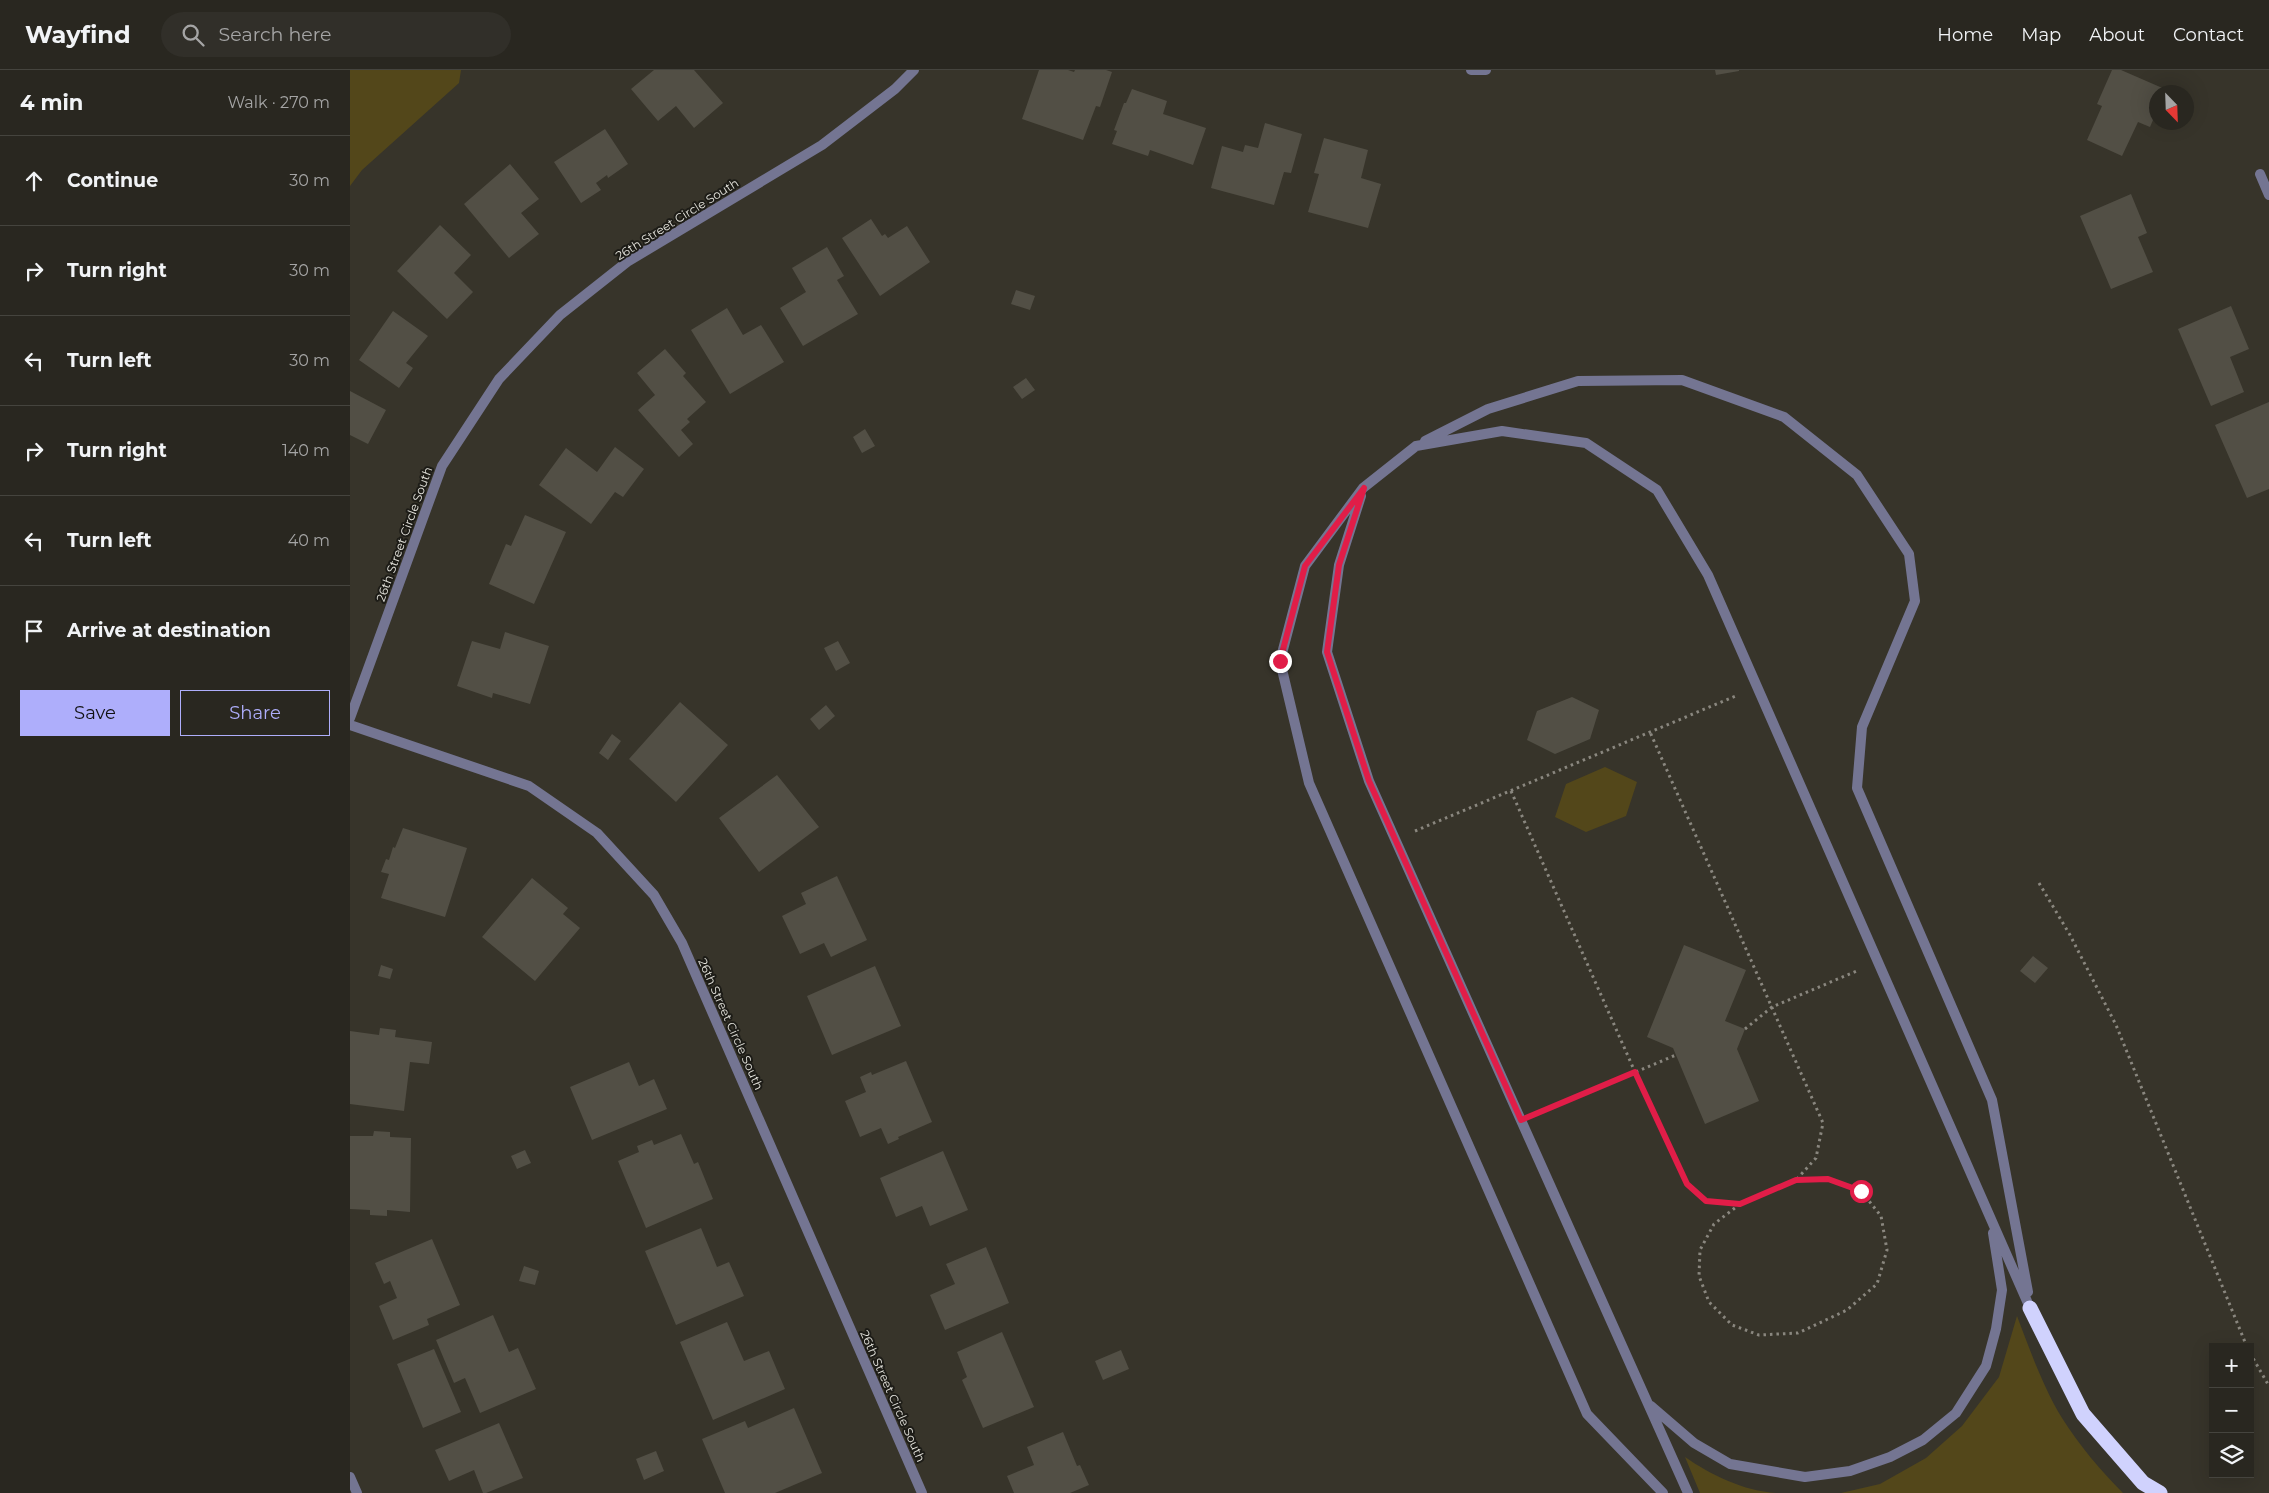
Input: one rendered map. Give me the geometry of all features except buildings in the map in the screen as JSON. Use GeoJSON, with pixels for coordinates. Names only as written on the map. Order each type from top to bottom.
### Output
{"type":"FeatureCollection","features":[{"type":"Feature","properties":{"kind":"highway"},"geometry":{"type":"LineString","coordinates":[[2030,1308],[2083,1414],[2143,1483],[2160,1493]]}},
{"type":"Feature","properties":{"kind":"street","name":"26th Street Circle South"},"geometry":{"type":"LineString","coordinates":[[350,718],[442,466],[499,378],[560,315],[627,262],[822,145],[895,89],[914,70]]}},
{"type":"Feature","properties":{"kind":"street"},"geometry":{"type":"LineString","coordinates":[[1472,70],[1486,70]]}},
{"type":"Feature","properties":{"kind":"street"},"geometry":{"type":"LineString","coordinates":[[2260,174],[2269,195]]}},
{"type":"Feature","properties":{"kind":"street"},"geometry":{"type":"LineString","coordinates":[[1662,1493],[1588,1414],[1309,783],[1280,661],[1305,566],[1364,488],[1416,446],[1488,409],[1578,381],[1682,380],[1784,417],[1857,475],[1910,554],[1915,601],[1862,727],[1857,788],[1992,1100],[2030,1308]]}},
{"type":"Feature","properties":{"kind":"street"},"geometry":{"type":"LineString","coordinates":[[1416,446],[1502,431],[1586,443],[1657,490],[1708,575],[2030,1308]]}},
{"type":"Feature","properties":{"kind":"street"},"geometry":{"type":"LineString","coordinates":[[1364,488],[1339,565],[1327,652],[1369,781],[1688,1493]]}},
{"type":"Feature","properties":{"kind":"street","name":"26th Street Circle South"},"geometry":{"type":"LineString","coordinates":[[350,725],[529,786],[597,833],[654,895],[682,943],[922,1493]]}},
{"type":"Feature","properties":{"kind":"street"},"geometry":{"type":"LineString","coordinates":[[1648,1404],[1694,1443],[1730,1464],[1805,1477],[1850,1471],[1890,1457],[1923,1440],[1956,1413],[1986,1366],[1996,1329],[2002,1290],[1990,1217]]}},
{"type":"Feature","properties":{"kind":"street"},"geometry":{"type":"LineString","coordinates":[[350,1477],[357,1493]]}},
{"type":"Feature","properties":{"kind":"path"},"geometry":{"type":"LineString","coordinates":[[1395,840],[1757,687]]}},
{"type":"Feature","properties":{"kind":"path"},"geometry":{"type":"LineString","coordinates":[[1650,732],[1823,1123],[1816,1158],[1796,1180]]}},
{"type":"Feature","properties":{"kind":"path"},"geometry":{"type":"LineString","coordinates":[[1511,791],[1635,1072],[1687,1184],[1706,1201],[1740,1204]]}},
{"type":"Feature","properties":{"kind":"path"},"geometry":{"type":"LineString","coordinates":[[2039,883],[2070,935],[2116,1025],[2245,1343]]}},
{"type":"Feature","properties":{"kind":"path"},"geometry":{"type":"LineString","coordinates":[[1745,1029],[1772,1007],[1878,962]]}},
{"type":"Feature","properties":{"kind":"path"},"geometry":{"type":"LineString","coordinates":[[1521,1120],[1676,1055]]}},
{"type":"Feature","properties":{"kind":"path"},"geometry":{"type":"LineString","coordinates":[[1828,1179],[1861,1191],[1881,1216],[1887,1250],[1877,1284],[1847,1310],[1798,1333],[1759,1335],[1732,1325],[1709,1302],[1699,1276],[1700,1250],[1714,1224],[1740,1204],[1796,1180],[1828,1179]]}},
{"type":"Feature","properties":{"kind":"path"},"geometry":{"type":"LineString","coordinates":[[2254,1360],[2269,1386]]}},
{"type":"Feature","properties":{"kind":"shaded area"},"geometry":{"type":"Polygon","coordinates":[[[350,70],[461,70],[459,83],[362,170],[350,186],[350,70]]]}},
{"type":"Feature","properties":{"kind":"shaded area"},"geometry":{"type":"Polygon","coordinates":[[[1605,767],[1637,782],[1626,816],[1586,832],[1555,817],[1566,784],[1605,767]]]}},
{"type":"Feature","properties":{"kind":"shaded area"},"geometry":{"type":"Polygon","coordinates":[[[2017,1316],[2043,1381],[2062,1418],[2091,1457],[2123,1493],[1841,1493],[1880,1484],[1926,1458],[1962,1426],[1999,1377],[2017,1316]]]}},
{"type":"Feature","properties":{"kind":"shaded area"},"geometry":{"type":"Polygon","coordinates":[[[1685,1457],[1728,1481],[1764,1492],[1776,1493],[1700,1493],[1685,1457]]]}},
{"type":"Feature","properties":{"kind":"route"},"geometry":{"type":"LineString","coordinates":[[1280,661],[1305,566],[1364,488],[1339,565],[1327,652],[1369,781],[1521,1120],[1635,1072],[1687,1184],[1706,1201],[1740,1204],[1796,1180],[1828,1179],[1861,1191]]}}]}
